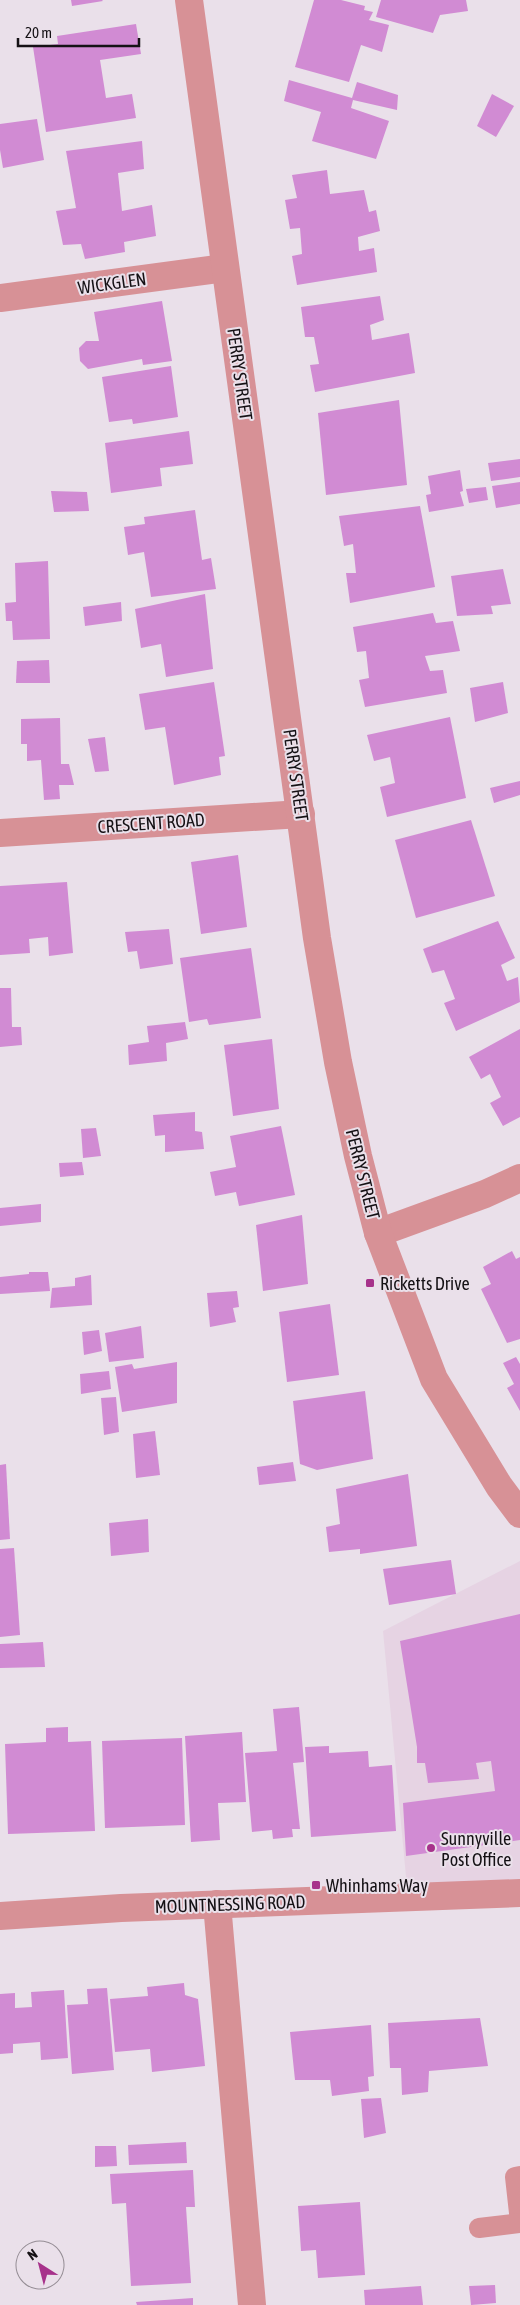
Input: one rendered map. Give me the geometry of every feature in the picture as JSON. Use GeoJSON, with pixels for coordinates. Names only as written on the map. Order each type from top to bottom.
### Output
{"type":"FeatureCollection","features":[{"type":"Feature","properties":{"kind":"street","name":"PERRY STREET"},"geometry":{"type":"LineString","coordinates":[[188,0],[317,938],[338,1062],[358,1156],[378,1233],[434,1379],[499,1486],[520,1514]]}},
{"type":"Feature","properties":{"kind":"street","name":"WICKGLEN"},"geometry":{"type":"LineString","coordinates":[[0,298],[225,268]]}},
{"type":"Feature","properties":{"kind":"street","name":"CRESCENT ROAD"},"geometry":{"type":"LineString","coordinates":[[0,833],[301,814]]}},
{"type":"Feature","properties":{"kind":"street"},"geometry":{"type":"LineString","coordinates":[[378,1233],[520,1178]]}},
{"type":"Feature","properties":{"kind":"street","name":"MOUNTNESSING ROAD"},"geometry":{"type":"LineString","coordinates":[[0,1916],[217,1904],[520,1893]]}},
{"type":"Feature","properties":{"kind":"street"},"geometry":{"type":"LineString","coordinates":[[217,1904],[252,2305]]}},
{"type":"Feature","properties":{"kind":"lane"},"geometry":{"type":"LineString","coordinates":[[479,2228],[520,2223],[515,2177],[520,2176]]}},
{"type":"Feature","properties":{"kind":"shaded area"},"geometry":{"type":"Polygon","coordinates":[[[520,1561],[520,1894],[409,1909],[383,1631],[520,1561]]]}},
{"type":"Feature","properties":{"kind":"building"},"geometry":{"type":"Polygon","coordinates":[[[71,0],[102,0],[103,1],[72,6],[71,0]]]}},
{"type":"Feature","properties":{"kind":"building"},"geometry":{"type":"Polygon","coordinates":[[[314,0],[341,0],[365,6],[364,10],[373,12],[369,20],[389,25],[382,52],[361,45],[349,82],[295,67],[314,0]]]}},
{"type":"Feature","properties":{"kind":"building"},"geometry":{"type":"Polygon","coordinates":[[[381,0],[466,0],[468,11],[440,15],[433,33],[376,17],[381,0]]]}},
{"type":"Feature","properties":{"kind":"building"},"geometry":{"type":"Polygon","coordinates":[[[136,24],[141,54],[100,60],[106,98],[132,94],[136,118],[46,132],[33,47],[58,44],[57,36],[136,24]]]}},
{"type":"Feature","properties":{"kind":"building"},"geometry":{"type":"Polygon","coordinates":[[[289,80],[352,98],[357,82],[398,95],[397,110],[353,100],[351,108],[389,121],[376,159],[312,141],[321,112],[284,101],[289,80]]]}},
{"type":"Feature","properties":{"kind":"building"},"geometry":{"type":"Polygon","coordinates":[[[492,94],[514,106],[496,137],[477,126],[492,94]]]}},
{"type":"Feature","properties":{"kind":"building"},"geometry":{"type":"Polygon","coordinates":[[[37,119],[44,160],[3,168],[0,150],[0,124],[37,119]]]}},
{"type":"Feature","properties":{"kind":"building"},"geometry":{"type":"Polygon","coordinates":[[[142,141],[144,169],[118,173],[122,211],[152,205],[156,236],[124,242],[125,252],[85,259],[81,244],[63,245],[56,211],[76,208],[66,151],[142,141]]]}},
{"type":"Feature","properties":{"kind":"building"},"geometry":{"type":"Polygon","coordinates":[[[327,170],[330,194],[364,190],[369,212],[376,210],[380,231],[358,237],[359,251],[374,248],[377,272],[297,285],[292,256],[302,254],[300,228],[290,229],[285,200],[297,198],[292,175],[327,170]]]}},
{"type":"Feature","properties":{"kind":"building"},"geometry":{"type":"Polygon","coordinates":[[[380,296],[384,320],[370,325],[372,340],[409,333],[415,373],[315,392],[310,365],[319,364],[314,337],[305,337],[301,307],[380,296]]]}},
{"type":"Feature","properties":{"kind":"building"},"geometry":{"type":"Polygon","coordinates":[[[162,301],[172,361],[143,365],[142,359],[88,369],[80,361],[79,348],[86,341],[99,341],[94,312],[162,301]]]}},
{"type":"Feature","properties":{"kind":"building"},"geometry":{"type":"Polygon","coordinates":[[[171,366],[178,417],[133,424],[132,419],[109,422],[102,377],[171,366]]]}},
{"type":"Feature","properties":{"kind":"building"},"geometry":{"type":"Polygon","coordinates":[[[399,400],[407,485],[326,495],[318,413],[399,400]]]}},
{"type":"Feature","properties":{"kind":"building"},"geometry":{"type":"Polygon","coordinates":[[[189,431],[193,464],[160,468],[162,486],[111,493],[105,443],[189,431]]]}},
{"type":"Feature","properties":{"kind":"building"},"geometry":{"type":"Polygon","coordinates":[[[520,459],[520,477],[491,481],[488,463],[520,459]]]}},
{"type":"Feature","properties":{"kind":"building"},"geometry":{"type":"Polygon","coordinates":[[[460,470],[463,491],[460,492],[464,506],[429,512],[426,495],[431,494],[428,476],[460,470]]]}},
{"type":"Feature","properties":{"kind":"building"},"geometry":{"type":"Polygon","coordinates":[[[520,482],[520,504],[496,508],[492,486],[520,482]]]}},
{"type":"Feature","properties":{"kind":"building"},"geometry":{"type":"Polygon","coordinates":[[[486,487],[488,500],[469,503],[466,489],[486,487]]]}},
{"type":"Feature","properties":{"kind":"building"},"geometry":{"type":"Polygon","coordinates":[[[51,491],[87,492],[89,511],[54,512],[51,491]]]}},
{"type":"Feature","properties":{"kind":"building"},"geometry":{"type":"Polygon","coordinates":[[[420,506],[435,587],[350,603],[346,573],[356,573],[353,544],[344,546],[339,516],[420,506]]]}},
{"type":"Feature","properties":{"kind":"building"},"geometry":{"type":"Polygon","coordinates":[[[195,510],[202,560],[211,558],[216,589],[151,597],[144,552],[128,555],[124,527],[145,524],[144,517],[195,510]]]}},
{"type":"Feature","properties":{"kind":"building"},"geometry":{"type":"Polygon","coordinates":[[[48,561],[50,639],[13,640],[12,621],[6,621],[5,603],[16,602],[15,563],[48,561]]]}},
{"type":"Feature","properties":{"kind":"building"},"geometry":{"type":"Polygon","coordinates":[[[503,569],[511,604],[491,606],[493,614],[457,616],[451,576],[503,569]]]}},
{"type":"Feature","properties":{"kind":"building"},"geometry":{"type":"Polygon","coordinates":[[[205,594],[213,669],[166,677],[161,644],[141,648],[135,609],[205,594]]]}},
{"type":"Feature","properties":{"kind":"building"},"geometry":{"type":"Polygon","coordinates":[[[121,602],[122,621],[85,626],[83,607],[121,602]]]}},
{"type":"Feature","properties":{"kind":"building"},"geometry":{"type":"Polygon","coordinates":[[[433,613],[436,623],[453,621],[460,651],[425,656],[430,671],[443,670],[447,693],[365,707],[359,680],[369,678],[366,651],[357,652],[353,627],[433,613]]]}},
{"type":"Feature","properties":{"kind":"building"},"geometry":{"type":"Polygon","coordinates":[[[49,660],[50,683],[16,683],[17,661],[49,660]]]}},
{"type":"Feature","properties":{"kind":"building"},"geometry":{"type":"Polygon","coordinates":[[[214,682],[225,756],[219,757],[221,775],[174,785],[165,727],[145,730],[139,694],[214,682]]]}},
{"type":"Feature","properties":{"kind":"building"},"geometry":{"type":"Polygon","coordinates":[[[503,682],[508,713],[475,722],[470,688],[503,682]]]}},
{"type":"Feature","properties":{"kind":"building"},"geometry":{"type":"Polygon","coordinates":[[[450,717],[466,798],[387,817],[380,787],[395,783],[390,757],[374,761],[367,735],[450,717]]]}},
{"type":"Feature","properties":{"kind":"building"},"geometry":{"type":"Polygon","coordinates":[[[60,718],[61,764],[69,764],[74,785],[59,785],[60,799],[44,800],[41,760],[27,761],[27,744],[21,744],[21,719],[60,718]]]}},
{"type":"Feature","properties":{"kind":"building"},"geometry":{"type":"Polygon","coordinates":[[[105,737],[109,771],[95,772],[88,739],[105,737]]]}},
{"type":"Feature","properties":{"kind":"building"},"geometry":{"type":"Polygon","coordinates":[[[520,781],[520,795],[494,803],[490,788],[520,781]]]}},
{"type":"Feature","properties":{"kind":"building"},"geometry":{"type":"Polygon","coordinates":[[[471,820],[495,896],[416,918],[395,840],[471,820]]]}},
{"type":"Feature","properties":{"kind":"building"},"geometry":{"type":"Polygon","coordinates":[[[238,855],[247,927],[201,934],[191,862],[238,855]]]}},
{"type":"Feature","properties":{"kind":"building"},"geometry":{"type":"Polygon","coordinates":[[[67,882],[73,953],[49,956],[48,937],[29,939],[30,953],[0,955],[0,886],[67,882]]]}},
{"type":"Feature","properties":{"kind":"building"},"geometry":{"type":"Polygon","coordinates":[[[498,921],[515,958],[501,965],[507,981],[518,977],[520,1002],[456,1031],[444,1003],[455,999],[444,970],[432,973],[423,949],[498,921]]]}},
{"type":"Feature","properties":{"kind":"building"},"geometry":{"type":"Polygon","coordinates":[[[169,929],[173,964],[140,969],[137,951],[128,952],[125,932],[169,929]]]}},
{"type":"Feature","properties":{"kind":"building"},"geometry":{"type":"Polygon","coordinates":[[[251,948],[261,1018],[209,1025],[207,1019],[189,1022],[180,958],[251,948]]]}},
{"type":"Feature","properties":{"kind":"building"},"geometry":{"type":"Polygon","coordinates":[[[0,988],[11,988],[12,1027],[21,1027],[22,1045],[0,1047],[0,988]]]}},
{"type":"Feature","properties":{"kind":"building"},"geometry":{"type":"Polygon","coordinates":[[[185,1022],[188,1039],[166,1043],[167,1061],[129,1065],[128,1045],[149,1042],[147,1026],[185,1022]]]}},
{"type":"Feature","properties":{"kind":"building"},"geometry":{"type":"Polygon","coordinates":[[[520,1029],[520,1117],[503,1126],[490,1103],[501,1097],[490,1074],[481,1079],[469,1057],[520,1029]]]}},
{"type":"Feature","properties":{"kind":"building"},"geometry":{"type":"Polygon","coordinates":[[[272,1039],[279,1109],[233,1116],[224,1045],[272,1039]]]}},
{"type":"Feature","properties":{"kind":"building"},"geometry":{"type":"Polygon","coordinates":[[[195,1112],[195,1131],[202,1132],[204,1149],[165,1152],[165,1135],[155,1136],[153,1115],[195,1112]]]}},
{"type":"Feature","properties":{"kind":"building"},"geometry":{"type":"Polygon","coordinates":[[[281,1126],[295,1195],[239,1206],[236,1192],[215,1196],[210,1172],[236,1167],[230,1136],[281,1126]]]}},
{"type":"Feature","properties":{"kind":"building"},"geometry":{"type":"Polygon","coordinates":[[[96,1128],[101,1156],[83,1158],[81,1129],[96,1128]]]}},
{"type":"Feature","properties":{"kind":"building"},"geometry":{"type":"Polygon","coordinates":[[[82,1162],[84,1175],[60,1177],[59,1163],[82,1162]]]}},
{"type":"Feature","properties":{"kind":"building"},"geometry":{"type":"Polygon","coordinates":[[[41,1204],[41,1222],[0,1226],[0,1208],[41,1204]]]}},
{"type":"Feature","properties":{"kind":"building"},"geometry":{"type":"Polygon","coordinates":[[[302,1215],[308,1284],[263,1291],[256,1225],[302,1215]]]}},
{"type":"Feature","properties":{"kind":"building"},"geometry":{"type":"Polygon","coordinates":[[[512,1251],[516,1259],[520,1257],[520,1339],[507,1343],[481,1289],[491,1284],[483,1267],[512,1251]]]}},
{"type":"Feature","properties":{"kind":"building"},"geometry":{"type":"Polygon","coordinates":[[[29,1272],[48,1272],[50,1291],[0,1294],[0,1277],[29,1274],[29,1272]]]}},
{"type":"Feature","properties":{"kind":"building"},"geometry":{"type":"Polygon","coordinates":[[[91,1275],[92,1305],[50,1308],[52,1288],[75,1286],[75,1278],[91,1275]]]}},
{"type":"Feature","properties":{"kind":"building"},"geometry":{"type":"Polygon","coordinates":[[[237,1291],[239,1307],[233,1308],[236,1322],[210,1327],[207,1293],[237,1291]]]}},
{"type":"Feature","properties":{"kind":"building"},"geometry":{"type":"Polygon","coordinates":[[[330,1304],[339,1375],[287,1382],[279,1312],[330,1304]]]}},
{"type":"Feature","properties":{"kind":"building"},"geometry":{"type":"Polygon","coordinates":[[[141,1326],[144,1358],[109,1362],[105,1333],[141,1326]]]}},
{"type":"Feature","properties":{"kind":"building"},"geometry":{"type":"Polygon","coordinates":[[[99,1330],[102,1351],[84,1355],[82,1332],[99,1330]]]}},
{"type":"Feature","properties":{"kind":"building"},"geometry":{"type":"Polygon","coordinates":[[[516,1357],[520,1364],[520,1411],[507,1388],[514,1384],[503,1363],[516,1357]]]}},
{"type":"Feature","properties":{"kind":"building"},"geometry":{"type":"Polygon","coordinates":[[[177,1362],[177,1403],[122,1412],[115,1367],[132,1364],[134,1369],[177,1362]]]}},
{"type":"Feature","properties":{"kind":"building"},"geometry":{"type":"Polygon","coordinates":[[[109,1371],[111,1389],[81,1394],[80,1374],[109,1371]]]}},
{"type":"Feature","properties":{"kind":"building"},"geometry":{"type":"Polygon","coordinates":[[[365,1391],[373,1459],[317,1470],[300,1464],[293,1401],[365,1391]]]}},
{"type":"Feature","properties":{"kind":"building"},"geometry":{"type":"Polygon","coordinates":[[[116,1397],[119,1432],[104,1435],[101,1398],[116,1397]]]}},
{"type":"Feature","properties":{"kind":"building"},"geometry":{"type":"Polygon","coordinates":[[[155,1431],[160,1475],[136,1478],[133,1434],[155,1431]]]}},
{"type":"Feature","properties":{"kind":"building"},"geometry":{"type":"Polygon","coordinates":[[[293,1462],[296,1481],[259,1485],[257,1467],[293,1462]]]}},
{"type":"Feature","properties":{"kind":"building"},"geometry":{"type":"Polygon","coordinates":[[[6,1464],[10,1539],[0,1540],[0,1465],[6,1464]]]}},
{"type":"Feature","properties":{"kind":"building"},"geometry":{"type":"Polygon","coordinates":[[[408,1474],[417,1546],[360,1554],[360,1549],[329,1552],[326,1527],[340,1524],[336,1489],[408,1474]]]}},
{"type":"Feature","properties":{"kind":"building"},"geometry":{"type":"Polygon","coordinates":[[[148,1519],[149,1552],[111,1556],[109,1523],[148,1519]]]}},
{"type":"Feature","properties":{"kind":"building"},"geometry":{"type":"Polygon","coordinates":[[[14,1548],[20,1635],[0,1637],[0,1549],[14,1548]]]}},
{"type":"Feature","properties":{"kind":"building"},"geometry":{"type":"Polygon","coordinates":[[[451,1560],[456,1594],[389,1605],[383,1569],[451,1560]]]}},
{"type":"Feature","properties":{"kind":"building"},"geometry":{"type":"Polygon","coordinates":[[[520,1614],[520,1840],[406,1856],[403,1803],[495,1791],[491,1761],[476,1763],[479,1779],[428,1783],[425,1763],[417,1763],[417,1747],[400,1641],[520,1614]]]}},
{"type":"Feature","properties":{"kind":"building"},"geometry":{"type":"Polygon","coordinates":[[[43,1642],[45,1667],[0,1668],[0,1644],[43,1642]]]}},
{"type":"Feature","properties":{"kind":"building"},"geometry":{"type":"Polygon","coordinates":[[[299,1707],[304,1762],[293,1763],[300,1829],[292,1829],[293,1837],[273,1839],[272,1830],[252,1832],[245,1753],[277,1751],[273,1709],[299,1707]]]}},
{"type":"Feature","properties":{"kind":"building"},"geometry":{"type":"Polygon","coordinates":[[[68,1727],[68,1742],[91,1741],[95,1831],[8,1834],[5,1744],[46,1742],[46,1728],[68,1727]]]}},
{"type":"Feature","properties":{"kind":"building"},"geometry":{"type":"Polygon","coordinates":[[[242,1732],[246,1802],[218,1803],[220,1840],[191,1842],[185,1736],[242,1732]]]}},
{"type":"Feature","properties":{"kind":"building"},"geometry":{"type":"Polygon","coordinates":[[[182,1738],[185,1825],[105,1828],[102,1741],[182,1738]]]}},
{"type":"Feature","properties":{"kind":"building"},"geometry":{"type":"Polygon","coordinates":[[[329,1746],[329,1753],[368,1751],[369,1767],[392,1765],[396,1831],[311,1837],[305,1747],[329,1746]]]}},
{"type":"Feature","properties":{"kind":"building"},"geometry":{"type":"Polygon","coordinates":[[[184,1983],[185,1995],[198,1999],[205,2066],[152,2072],[150,2049],[115,2052],[110,1999],[148,1996],[147,1987],[184,1983]]]}},
{"type":"Feature","properties":{"kind":"building"},"geometry":{"type":"Polygon","coordinates":[[[107,1988],[114,2070],[72,2074],[67,2005],[88,2004],[87,1989],[107,1988]]]}},
{"type":"Feature","properties":{"kind":"building"},"geometry":{"type":"Polygon","coordinates":[[[64,1990],[68,2058],[41,2060],[40,2042],[13,2044],[13,2053],[0,2054],[0,1994],[15,1993],[15,2008],[32,2007],[31,1992],[64,1990]]]}},
{"type":"Feature","properties":{"kind":"building"},"geometry":{"type":"Polygon","coordinates":[[[480,2018],[488,2066],[429,2071],[428,2092],[402,2095],[401,2068],[390,2068],[388,2023],[480,2018]]]}},
{"type":"Feature","properties":{"kind":"building"},"geometry":{"type":"Polygon","coordinates":[[[371,2025],[374,2076],[368,2077],[369,2091],[332,2096],[330,2080],[295,2080],[290,2032],[371,2025]]]}},
{"type":"Feature","properties":{"kind":"building"},"geometry":{"type":"Polygon","coordinates":[[[381,2098],[386,2133],[364,2138],[361,2099],[381,2098]]]}},
{"type":"Feature","properties":{"kind":"building"},"geometry":{"type":"Polygon","coordinates":[[[186,2142],[187,2163],[129,2165],[128,2145],[186,2142]]]}},
{"type":"Feature","properties":{"kind":"building"},"geometry":{"type":"Polygon","coordinates":[[[95,2146],[116,2146],[117,2166],[95,2167],[95,2146]]]}},
{"type":"Feature","properties":{"kind":"building"},"geometry":{"type":"Polygon","coordinates":[[[193,2170],[195,2207],[186,2207],[191,2283],[131,2286],[126,2203],[112,2204],[110,2174],[193,2170]]]}},
{"type":"Feature","properties":{"kind":"building"},"geometry":{"type":"Polygon","coordinates":[[[360,2202],[365,2275],[318,2278],[316,2250],[301,2251],[298,2206],[360,2202]]]}},
{"type":"Feature","properties":{"kind":"building"},"geometry":{"type":"Polygon","coordinates":[[[495,2285],[496,2303],[471,2305],[469,2286],[495,2285]]]}},
{"type":"Feature","properties":{"kind":"building"},"geometry":{"type":"Polygon","coordinates":[[[421,2286],[423,2305],[365,2305],[364,2290],[421,2286]]]}},
{"type":"Feature","properties":{"kind":"building"},"geometry":{"type":"Polygon","coordinates":[[[193,2298],[193,2305],[137,2305],[136,2302],[193,2298]]]}},
{"type":"Feature","properties":{"kind":"place","name":"Ricketts Drive"},"geometry":{"type":"Point","coordinates":[370,1283]}},
{"type":"Feature","properties":{"kind":"place","name":"Sunnyville Post Office"},"geometry":{"type":"Point","coordinates":[431,1848]}},
{"type":"Feature","properties":{"kind":"place","name":"Whinhams Way"},"geometry":{"type":"Point","coordinates":[316,1885]}}]}
